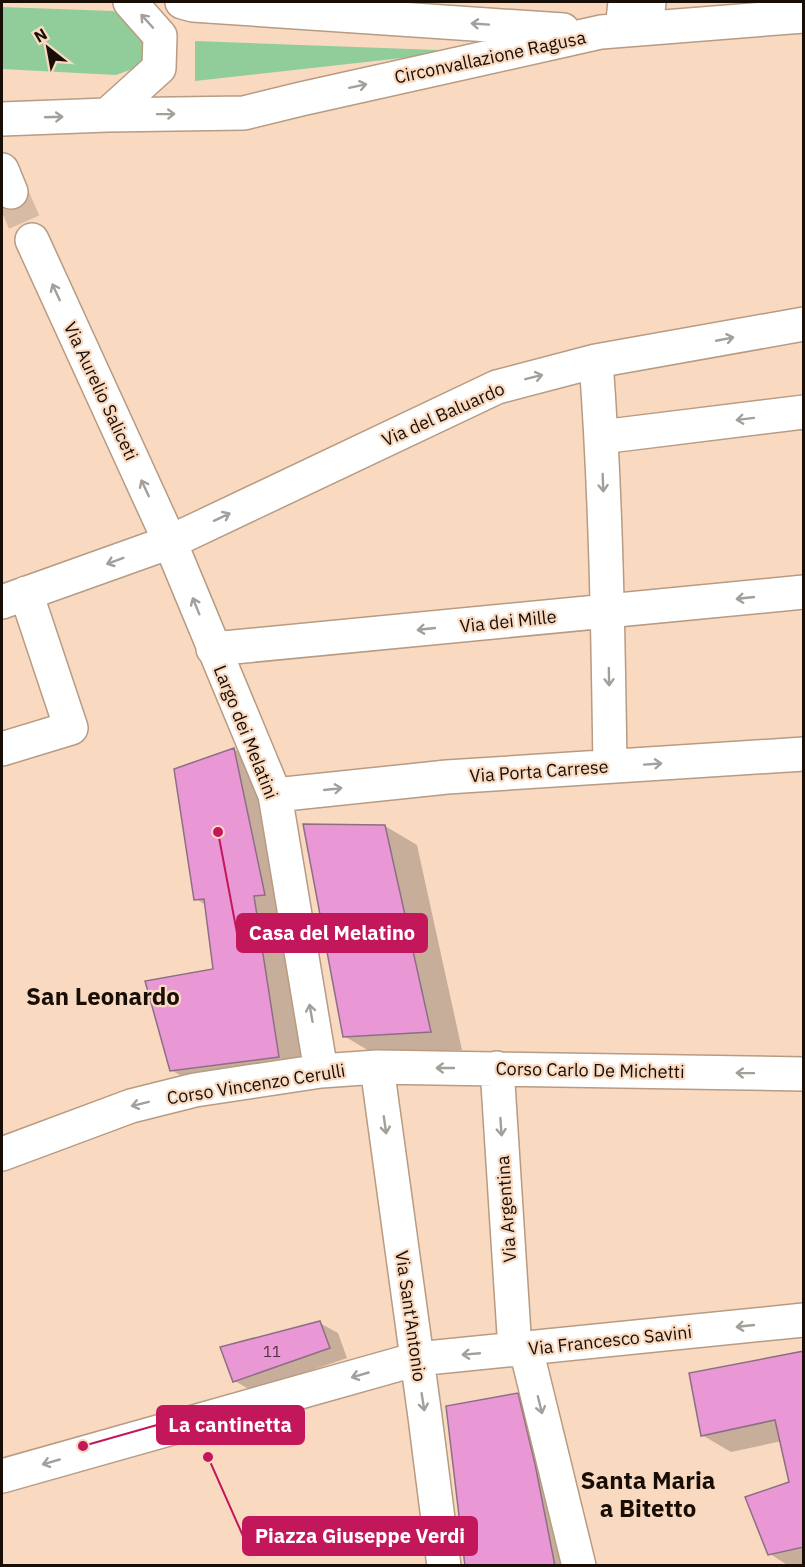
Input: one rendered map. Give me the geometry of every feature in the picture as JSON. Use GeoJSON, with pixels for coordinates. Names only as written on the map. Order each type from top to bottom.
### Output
{"type":"FeatureCollection","features":[{"type":"Feature","properties":{"kind":"street"},"geometry":{"type":"LineString","coordinates":[[107,115],[159,68],[160,36],[130,2]]}},
{"type":"Feature","properties":{"kind":"street","name":"Circonvallazione Ragusa"},"geometry":{"type":"LineString","coordinates":[[182,2],[629,19]]}},
{"type":"Feature","properties":{"kind":"street"},"geometry":{"type":"LineString","coordinates":[[629,19],[804,16]]}},
{"type":"Feature","properties":{"kind":"street","name":"Circonvallazione Ragusa"},"geometry":{"type":"LineString","coordinates":[[2,118],[244,113],[629,19]]}},
{"type":"Feature","properties":{"kind":"street","name":"Via Aurelio Saliceti"},"geometry":{"type":"LineString","coordinates":[[32,240],[170,542]]}},
{"type":"Feature","properties":{"kind":"street","name":"Via del Baluardo"},"geometry":{"type":"LineString","coordinates":[[14,598],[170,542],[497,387],[596,361],[804,324]]}},
{"type":"Feature","properties":{"kind":"street"},"geometry":{"type":"LineString","coordinates":[[596,361],[602,437],[610,766]]}},
{"type":"Feature","properties":{"kind":"street"},"geometry":{"type":"LineString","coordinates":[[602,437],[804,412]]}},
{"type":"Feature","properties":{"kind":"street","name":"Largo dei Melatini"},"geometry":{"type":"LineString","coordinates":[[170,542],[274,795],[321,1071]]}},
{"type":"Feature","properties":{"kind":"street","name":"Via dei Mille"},"geometry":{"type":"LineString","coordinates":[[213,649],[804,592]]}},
{"type":"Feature","properties":{"kind":"street"},"geometry":{"type":"LineString","coordinates":[[2,749],[71,728],[14,598]]}},
{"type":"Feature","properties":{"kind":"street","name":"Via Porta Carrese"},"geometry":{"type":"LineString","coordinates":[[274,795],[447,777],[804,754]]}},
{"type":"Feature","properties":{"kind":"street","name":"Corso Vincenzo Cerulli"},"geometry":{"type":"LineString","coordinates":[[2,1154],[131,1106],[195,1090],[321,1071],[377,1067]]}},
{"type":"Feature","properties":{"kind":"street","name":"Corso Carlo De Michetti"},"geometry":{"type":"LineString","coordinates":[[377,1067],[804,1074]]}},
{"type":"Feature","properties":{"kind":"street","name":"Via Sant'Antonio"},"geometry":{"type":"LineString","coordinates":[[377,1067],[444,1566]]}},
{"type":"Feature","properties":{"kind":"street","name":"Via Argentina"},"geometry":{"type":"LineString","coordinates":[[497,1068],[520,1349],[579,1566]]}},
{"type":"Feature","properties":{"kind":"street","name":"Via Francesco Savini"},"geometry":{"type":"LineString","coordinates":[[2,1476],[417,1359],[804,1320]]}},
{"type":"Feature","properties":{"kind":"green space"},"geometry":{"type":"Polygon","coordinates":[[[2,7],[113,11],[136,23],[148,45],[141,66],[116,75],[2,69],[2,7]]]}},
{"type":"Feature","properties":{"kind":"green space"},"geometry":{"type":"Polygon","coordinates":[[[195,41],[465,51],[195,81],[195,41]]]}},
{"type":"Feature","properties":{"kind":"building"},"geometry":{"type":"Polygon","coordinates":[[[234,748],[265,895],[254,896],[279,1057],[170,1071],[145,981],[213,969],[204,899],[194,900],[174,769],[234,748]]]}},
{"type":"Feature","properties":{"kind":"building"},"geometry":{"type":"Polygon","coordinates":[[[303,824],[385,825],[431,1032],[343,1037],[303,824]]]}},
{"type":"Feature","properties":{"kind":"building"},"geometry":{"type":"Polygon","coordinates":[[[320,1321],[330,1348],[233,1382],[220,1347],[320,1321]]]}},
{"type":"Feature","properties":{"kind":"building"},"geometry":{"type":"Polygon","coordinates":[[[804,1351],[804,1547],[768,1555],[745,1497],[789,1482],[775,1420],[701,1436],[689,1373],[804,1351]]]}},
{"type":"Feature","properties":{"kind":"building"},"geometry":{"type":"Polygon","coordinates":[[[518,1393],[555,1566],[465,1566],[446,1406],[518,1393]]]}},
{"type":"Feature","properties":{"kind":"tunnel"},"geometry":{"type":"LineString","coordinates":[[11,192],[32,240]]}},
{"type":"Feature","properties":{"kind":"place","name":"Casa del Melatino"},"geometry":{"type":"Point","coordinates":[218,832]}},
{"type":"Feature","properties":{"kind":"place","name":"La cantinetta"},"geometry":{"type":"Point","coordinates":[83,1446]}},
{"type":"Feature","properties":{"kind":"place","name":"Piazza Giuseppe Verdi"},"geometry":{"type":"Point","coordinates":[208,1457]}},
{"type":"Feature","properties":{"kind":"district","name":"San Leonardo"},"geometry":{"type":"Point","coordinates":[103,996]}},
{"type":"Feature","properties":{"kind":"district","name":"Santa Maria a Bitetto"},"geometry":{"type":"Point","coordinates":[648,1494]}}]}
